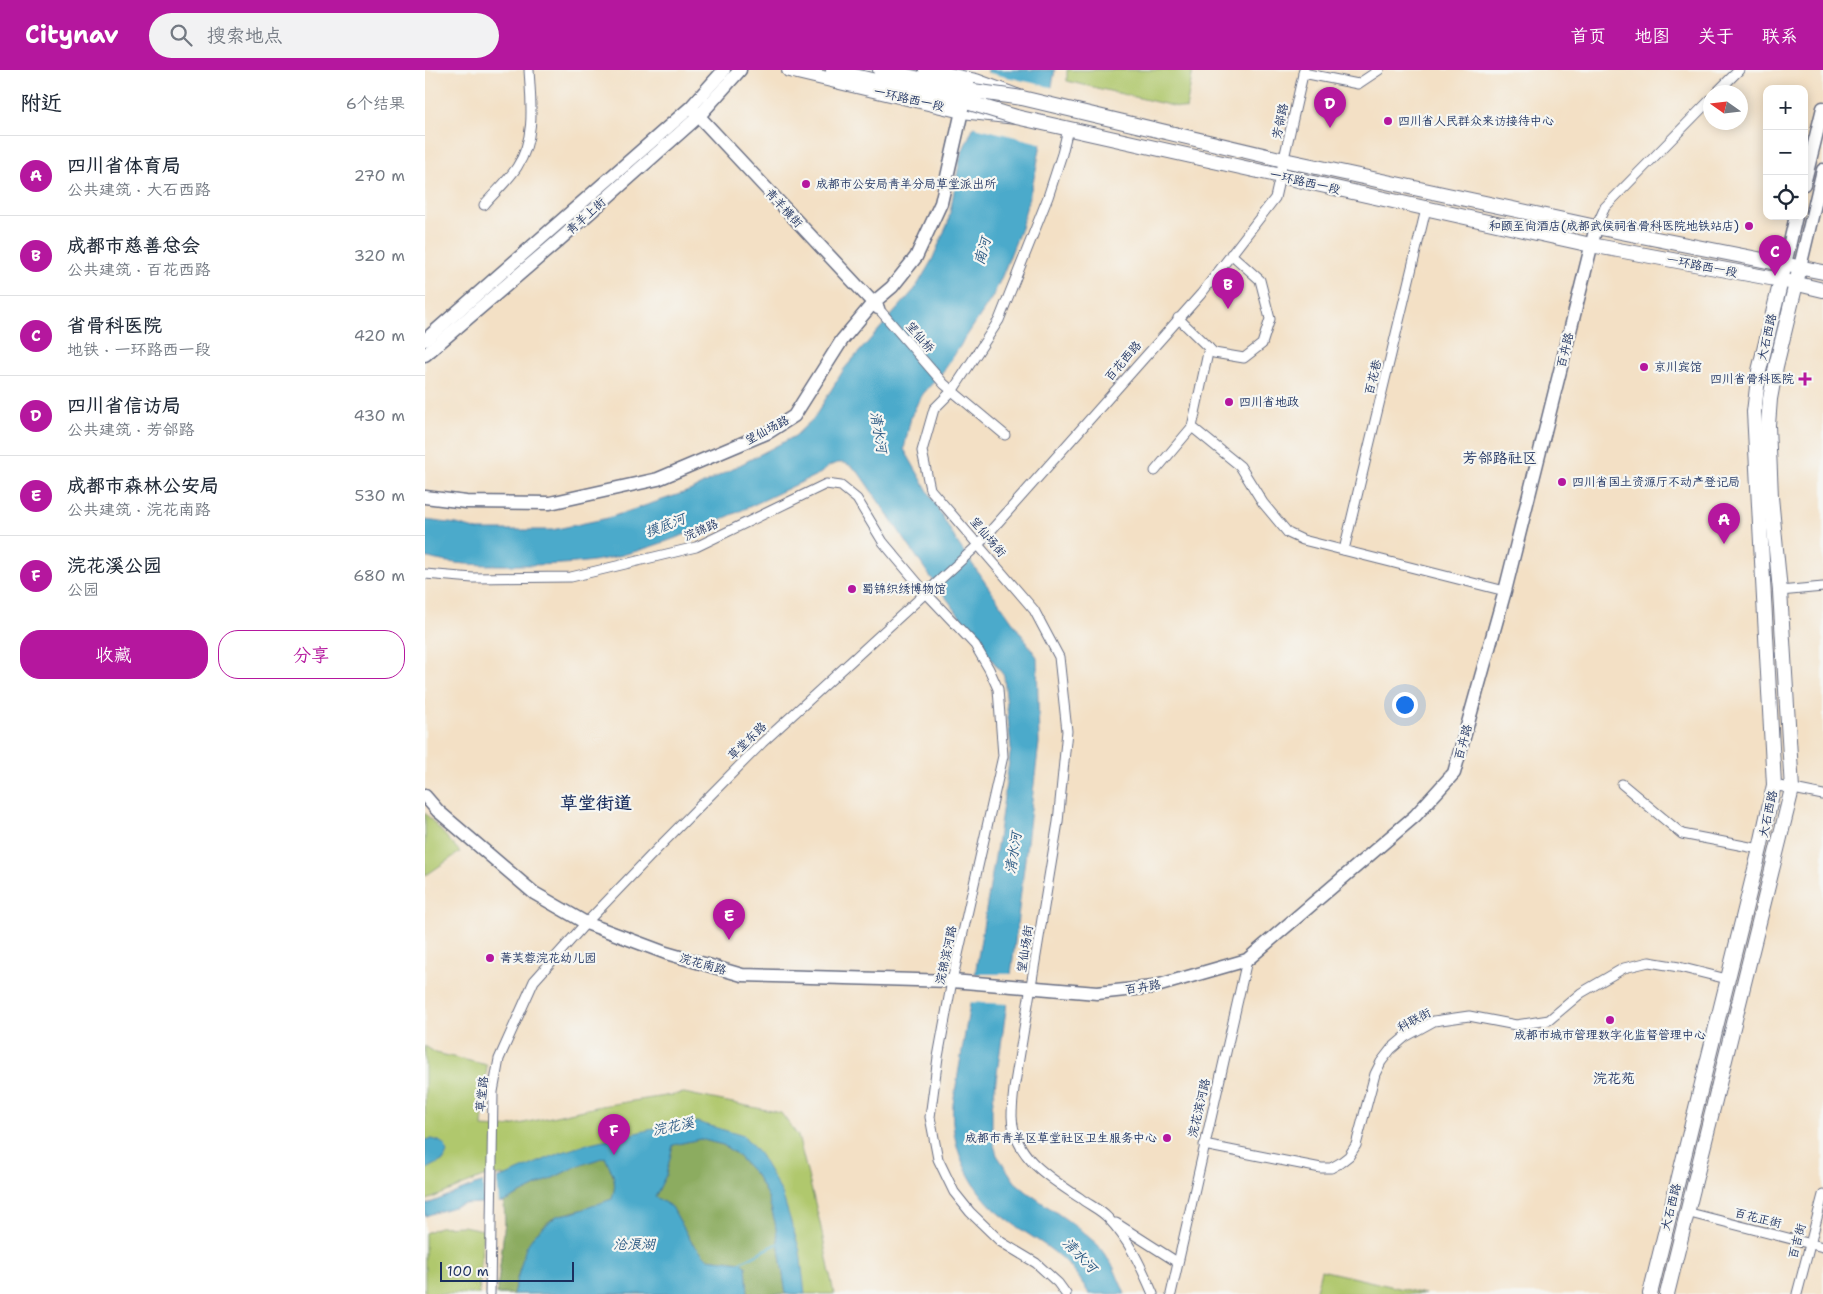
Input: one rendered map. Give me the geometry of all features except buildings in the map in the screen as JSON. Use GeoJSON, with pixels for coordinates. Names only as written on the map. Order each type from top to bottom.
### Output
{"type":"FeatureCollection","features":[{"type":"Feature","properties":{"kind":"main road","name":"一环路西一段"},"geometry":{"type":"LineString","coordinates":[[789,70],[1021,98],[1285,160],[1596,227],[1823,272]]}},
{"type":"Feature","properties":{"kind":"main road"},"geometry":{"type":"LineString","coordinates":[[830,70],[969,92]]}},
{"type":"Feature","properties":{"kind":"main road"},"geometry":{"type":"LineString","coordinates":[[880,70],[969,92]]}},
{"type":"Feature","properties":{"kind":"main road"},"geometry":{"type":"LineString","coordinates":[[926,70],[969,92]]}},
{"type":"Feature","properties":{"kind":"main road","name":"一环路西一段"},"geometry":{"type":"LineString","coordinates":[[969,92],[1016,117],[1053,126],[1591,245],[1781,280],[1823,290]]}},
{"type":"Feature","properties":{"kind":"main road","name":"大石西路"},"geometry":{"type":"LineString","coordinates":[[1650,1294],[1774,786],[1754,430],[1756,390],[1785,264]]}},
{"type":"Feature","properties":{"kind":"main road","name":"大石西路"},"geometry":{"type":"LineString","coordinates":[[1667,1294],[1792,789],[1780,591],[1771,497],[1769,425],[1772,382],[1799,267]]}},
{"type":"Feature","properties":{"kind":"street"},"geometry":{"type":"LineString","coordinates":[[484,205],[517,167],[531,134],[529,70]]}},
{"type":"Feature","properties":{"kind":"street","name":"青羊上街"},"geometry":{"type":"LineString","coordinates":[[425,340],[695,111],[723,70]]}},
{"type":"Feature","properties":{"kind":"street","name":"青羊上街"},"geometry":{"type":"LineString","coordinates":[[425,355],[558,241],[740,70]]}},
{"type":"Feature","properties":{"kind":"street"},"geometry":{"type":"LineString","coordinates":[[1303,72],[1358,84],[1379,70]]}},
{"type":"Feature","properties":{"kind":"street"},"geometry":{"type":"LineString","coordinates":[[1724,85],[1739,70]]}},
{"type":"Feature","properties":{"kind":"street","name":"芳邻路"},"geometry":{"type":"LineString","coordinates":[[1281,176],[1303,72]]}},
{"type":"Feature","properties":{"kind":"street","name":"望仙场路"},"geometry":{"type":"LineString","coordinates":[[425,497],[466,502],[551,503],[658,479],[769,432],[793,416],[842,340],[892,288],[916,257],[941,202],[969,92]]}},
{"type":"Feature","properties":{"kind":"street"},"geometry":{"type":"LineString","coordinates":[[1596,227],[1605,207],[1703,108]]}},
{"type":"Feature","properties":{"kind":"street"},"geometry":{"type":"LineString","coordinates":[[1806,175],[1823,108]]}},
{"type":"Feature","properties":{"kind":"street","name":"青羊横街"},"geometry":{"type":"LineString","coordinates":[[695,111],[875,306]]}},
{"type":"Feature","properties":{"kind":"street","name":"望仙场街"},"geometry":{"type":"LineString","coordinates":[[1032,986],[1058,822],[1067,731],[1059,657],[1034,610],[930,489],[922,450],[934,409],[953,390],[999,320],[1048,197],[1068,129]]}},
{"type":"Feature","properties":{"kind":"street"},"geometry":{"type":"LineString","coordinates":[[1799,267],[1823,170]]}},
{"type":"Feature","properties":{"kind":"street","name":"百花西路"},"geometry":{"type":"LineString","coordinates":[[934,586],[978,545],[1201,294],[1275,198],[1281,176]]}},
{"type":"Feature","properties":{"kind":"street","name":"百花巷"},"geometry":{"type":"LineString","coordinates":[[1344,550],[1426,209]]}},
{"type":"Feature","properties":{"kind":"street"},"geometry":{"type":"LineString","coordinates":[[1785,264],[1795,220]]}},
{"type":"Feature","properties":{"kind":"street","name":"百卉路"},"geometry":{"type":"LineString","coordinates":[[1032,986],[1097,993],[1153,987],[1247,960],[1415,816],[1454,773],[1505,591],[1596,227]]}},
{"type":"Feature","properties":{"kind":"street"},"geometry":{"type":"LineString","coordinates":[[1178,318],[1215,353],[1244,358],[1262,344],[1270,319],[1260,280],[1231,254]]}},
{"type":"Feature","properties":{"kind":"street","name":"望仙桥"},"geometry":{"type":"LineString","coordinates":[[875,306],[944,384],[1005,435]]}},
{"type":"Feature","properties":{"kind":"street"},"geometry":{"type":"LineString","coordinates":[[1155,471],[1193,427],[1209,348]]}},
{"type":"Feature","properties":{"kind":"street"},"geometry":{"type":"LineString","coordinates":[[1193,427],[1241,466],[1263,503],[1288,533],[1303,540],[1505,591]]}},
{"type":"Feature","properties":{"kind":"street","name":"浣锦路"},"geometry":{"type":"LineString","coordinates":[[425,574],[473,578],[571,577],[697,547],[825,484],[841,486],[857,498],[883,542],[926,593]]}},
{"type":"Feature","properties":{"kind":"street","name":"草堂东路"},"geometry":{"type":"LineString","coordinates":[[586,923],[762,743],[934,586]]}},
{"type":"Feature","properties":{"kind":"street"},"geometry":{"type":"LineString","coordinates":[[1780,591],[1823,587]]}},
{"type":"Feature","properties":{"kind":"street","name":"浣锦滨河路"},"geometry":{"type":"LineString","coordinates":[[926,593],[975,646],[989,669],[998,690],[1003,756],[952,981],[938,1057],[930,1117],[938,1159],[954,1192],[970,1212],[1001,1242],[1036,1263],[1058,1283],[1066,1294]]}},
{"type":"Feature","properties":{"kind":"street"},"geometry":{"type":"LineString","coordinates":[[1622,784],[1682,834],[1760,849]]}},
{"type":"Feature","properties":{"kind":"street"},"geometry":{"type":"LineString","coordinates":[[1774,786],[1823,795]]}},
{"type":"Feature","properties":{"kind":"street","name":"浣花南路"},"geometry":{"type":"LineString","coordinates":[[425,796],[438,811],[534,893],[586,923],[666,953],[742,975],[952,981],[1032,986]]}},
{"type":"Feature","properties":{"kind":"street","name":"草堂路"},"geometry":{"type":"LineString","coordinates":[[490,1294],[493,1092],[499,1059],[534,982],[586,923]]}},
{"type":"Feature","properties":{"kind":"street","name":"浣花滨河路"},"geometry":{"type":"LineString","coordinates":[[1171,1294],[1247,960]]}},
{"type":"Feature","properties":{"kind":"street","name":"科联街"},"geometry":{"type":"LineString","coordinates":[[1204,1145],[1321,1168],[1331,1168],[1349,1156],[1356,1145],[1375,1074],[1381,1062],[1405,1037],[1434,1021],[1469,1016],[1516,1025],[1549,1020],[1581,993],[1624,968],[1649,962],[1679,967],[1727,979]]}},
{"type":"Feature","properties":{"kind":"street"},"geometry":{"type":"LineString","coordinates":[[1032,986],[1014,1089],[1012,1118],[1017,1138],[1025,1154],[1043,1172],[1107,1217],[1177,1262]]}},
{"type":"Feature","properties":{"kind":"street","name":"百吉街"},"geometry":{"type":"LineString","coordinates":[[1797,1294],[1823,1195]]}},
{"type":"Feature","properties":{"kind":"street","name":"百花正街"},"geometry":{"type":"LineString","coordinates":[[1686,1212],[1823,1247]]}},
{"type":"Feature","properties":{"kind":"street"},"geometry":{"type":"LineString","coordinates":[[1107,1217],[1127,1240],[1153,1294]]}},
{"type":"Feature","properties":{"kind":"green space"},"geometry":{"type":"Polygon","coordinates":[[[1067,70],[1193,70],[1186,109],[1067,81],[1067,70]]]}},
{"type":"Feature","properties":{"kind":"green space"},"geometry":{"type":"Polygon","coordinates":[[[425,813],[460,852],[425,876],[425,813]]]}},
{"type":"Feature","properties":{"kind":"green space"},"geometry":{"type":"Polygon","coordinates":[[[425,1046],[436,1053],[487,1065],[482,1127],[501,1128],[601,1106],[684,1093],[781,1113],[798,1136],[820,1223],[834,1294],[497,1294],[505,1222],[503,1175],[483,1177],[425,1201],[425,1046]]]}},
{"type":"Feature","properties":{"kind":"green space"},"geometry":{"type":"Polygon","coordinates":[[[700,1139],[723,1145],[735,1153],[756,1175],[768,1197],[775,1222],[786,1294],[748,1294],[746,1266],[741,1262],[707,1258],[692,1243],[672,1207],[655,1197],[666,1175],[673,1145],[700,1139]]]}},
{"type":"Feature","properties":{"kind":"green space"},"geometry":{"type":"Polygon","coordinates":[[[605,1157],[614,1182],[612,1199],[557,1216],[547,1222],[539,1230],[527,1250],[513,1294],[497,1294],[505,1222],[504,1202],[577,1166],[605,1157]]]}},
{"type":"Feature","properties":{"kind":"green space"},"geometry":{"type":"Polygon","coordinates":[[[463,1226],[483,1230],[479,1294],[425,1294],[425,1233],[439,1227],[463,1226]]]}},
{"type":"Feature","properties":{"kind":"green space"},"geometry":{"type":"Polygon","coordinates":[[[1321,1270],[1425,1294],[1315,1294],[1321,1270]]]}},
{"type":"Feature","properties":{"kind":"water"},"geometry":{"type":"Polygon","coordinates":[[[988,70],[1055,70],[1036,170],[1021,228],[993,296],[945,369],[923,394],[917,404],[911,417],[904,449],[957,542],[1037,657],[1039,743],[1011,975],[992,1108],[992,1138],[997,1155],[1015,1182],[1077,1227],[1098,1245],[1113,1266],[1125,1294],[1089,1294],[1069,1266],[1059,1256],[1012,1223],[988,1203],[970,1178],[958,1149],[954,1134],[953,1104],[998,839],[1011,748],[1004,676],[927,572],[859,473],[845,463],[835,464],[821,473],[691,532],[637,551],[610,558],[559,564],[477,565],[425,557],[425,520],[457,524],[478,530],[552,530],[608,518],[692,490],[795,436],[814,418],[844,369],[915,289],[932,260],[948,223],[961,154],[974,126],[988,70]]]}},
{"type":"Feature","properties":{"kind":"water","name":"沧浪湖"},"geometry":{"type":"Polygon","coordinates":[[[697,1122],[744,1136],[760,1155],[782,1193],[800,1251],[805,1294],[786,1294],[775,1222],[768,1197],[756,1175],[735,1153],[723,1145],[700,1139],[673,1145],[666,1175],[655,1197],[672,1207],[692,1243],[707,1258],[741,1262],[746,1266],[748,1294],[513,1294],[526,1247],[535,1234],[558,1215],[572,1213],[612,1199],[615,1182],[605,1157],[577,1166],[504,1202],[463,1204],[425,1216],[425,1205],[475,1185],[506,1176],[560,1153],[590,1143],[667,1126],[697,1122]]]}},
{"type":"Feature","properties":{"kind":"water"},"geometry":{"type":"Polygon","coordinates":[[[431,1139],[445,1145],[447,1153],[444,1160],[425,1170],[425,1140],[431,1139]]]}},
{"type":"Feature","properties":{"kind":"pier"},"geometry":{"type":"Polygon","coordinates":[[[985,72],[1055,88],[1044,144],[971,126],[985,72]]]}},
{"type":"Feature","properties":{"kind":"pier"},"geometry":{"type":"Polygon","coordinates":[[[972,974],[1013,974],[1009,1004],[967,1002],[972,974]]]}},
{"type":"Feature","properties":{"kind":"pier"},"geometry":{"type":"Polygon","coordinates":[[[497,1176],[499,1205],[484,1206],[483,1180],[497,1176]]]}},
{"type":"Feature","properties":{"kind":"waterway"},"geometry":{"type":"LineString","coordinates":[[739,1263],[781,1242]]}},
{"type":"Feature","properties":{"kind":"place","name":"四川省人民群众来访接待中心"},"geometry":{"type":"Point","coordinates":[1388,121]}},
{"type":"Feature","properties":{"kind":"place","name":"四川省信访局"},"geometry":{"type":"Point","coordinates":[1330,128]}},
{"type":"Feature","properties":{"kind":"place","name":"成都市公安局青羊分局草堂派出所"},"geometry":{"type":"Point","coordinates":[806,184]}},
{"type":"Feature","properties":{"kind":"place","name":"和颐至尚酒店(成都武侯祠省骨科医院地铁站店)"},"geometry":{"type":"Point","coordinates":[1749,226]}},
{"type":"Feature","properties":{"kind":"place","name":"省骨科医院"},"geometry":{"type":"Point","coordinates":[1775,276]}},
{"type":"Feature","properties":{"kind":"place","name":"成都市慈善总会"},"geometry":{"type":"Point","coordinates":[1228,309]}},
{"type":"Feature","properties":{"kind":"place","name":"京川宾馆"},"geometry":{"type":"Point","coordinates":[1644,367]}},
{"type":"Feature","properties":{"kind":"place","name":"四川省骨科医院"},"geometry":{"type":"Point","coordinates":[1805,379]}},
{"type":"Feature","properties":{"kind":"place","name":"四川省地政"},"geometry":{"type":"Point","coordinates":[1229,402]}},
{"type":"Feature","properties":{"kind":"place","name":"四川省国土资源厅不动产登记局"},"geometry":{"type":"Point","coordinates":[1562,482]}},
{"type":"Feature","properties":{"kind":"place","name":"四川省体育局"},"geometry":{"type":"Point","coordinates":[1724,544]}},
{"type":"Feature","properties":{"kind":"place","name":"蜀锦织绣博物馆"},"geometry":{"type":"Point","coordinates":[852,589]}},
{"type":"Feature","properties":{"kind":"place","name":"成都市森林公安局"},"geometry":{"type":"Point","coordinates":[729,940]}},
{"type":"Feature","properties":{"kind":"place","name":"菁芙蓉浣花幼儿园"},"geometry":{"type":"Point","coordinates":[490,958]}},
{"type":"Feature","properties":{"kind":"place","name":"成都市城市管理数字化监督管理中心"},"geometry":{"type":"Point","coordinates":[1610,1020]}},
{"type":"Feature","properties":{"kind":"place","name":"成都市青羊区草堂社区卫生服务中心"},"geometry":{"type":"Point","coordinates":[1167,1138]}},
{"type":"Feature","properties":{"kind":"place","name":"浣花溪公园"},"geometry":{"type":"Point","coordinates":[614,1155]}},
{"type":"Feature","properties":{"kind":"district","name":"芳邻路社区"},"geometry":{"type":"Point","coordinates":[1500,458]}},
{"type":"Feature","properties":{"kind":"district","name":"草堂街道"},"geometry":{"type":"Point","coordinates":[596,803]}},
{"type":"Feature","properties":{"kind":"district","name":"浣花苑"},"geometry":{"type":"Point","coordinates":[1614,1078]}},
{"type":"Feature","properties":{"kind":"water label","name":"南河"},"geometry":{"type":"Point","coordinates":[982,251]}},
{"type":"Feature","properties":{"kind":"water label","name":"清水河"},"geometry":{"type":"Point","coordinates":[879,432]}},
{"type":"Feature","properties":{"kind":"water label","name":"摸底河"},"geometry":{"type":"Point","coordinates":[665,525]}},
{"type":"Feature","properties":{"kind":"water label","name":"清水河"},"geometry":{"type":"Point","coordinates":[1013,853]}},
{"type":"Feature","properties":{"kind":"water label","name":"浣花溪"},"geometry":{"type":"Point","coordinates":[673,1126]}},
{"type":"Feature","properties":{"kind":"water label","name":"清水河"},"geometry":{"type":"Point","coordinates":[1080,1255]}}]}
